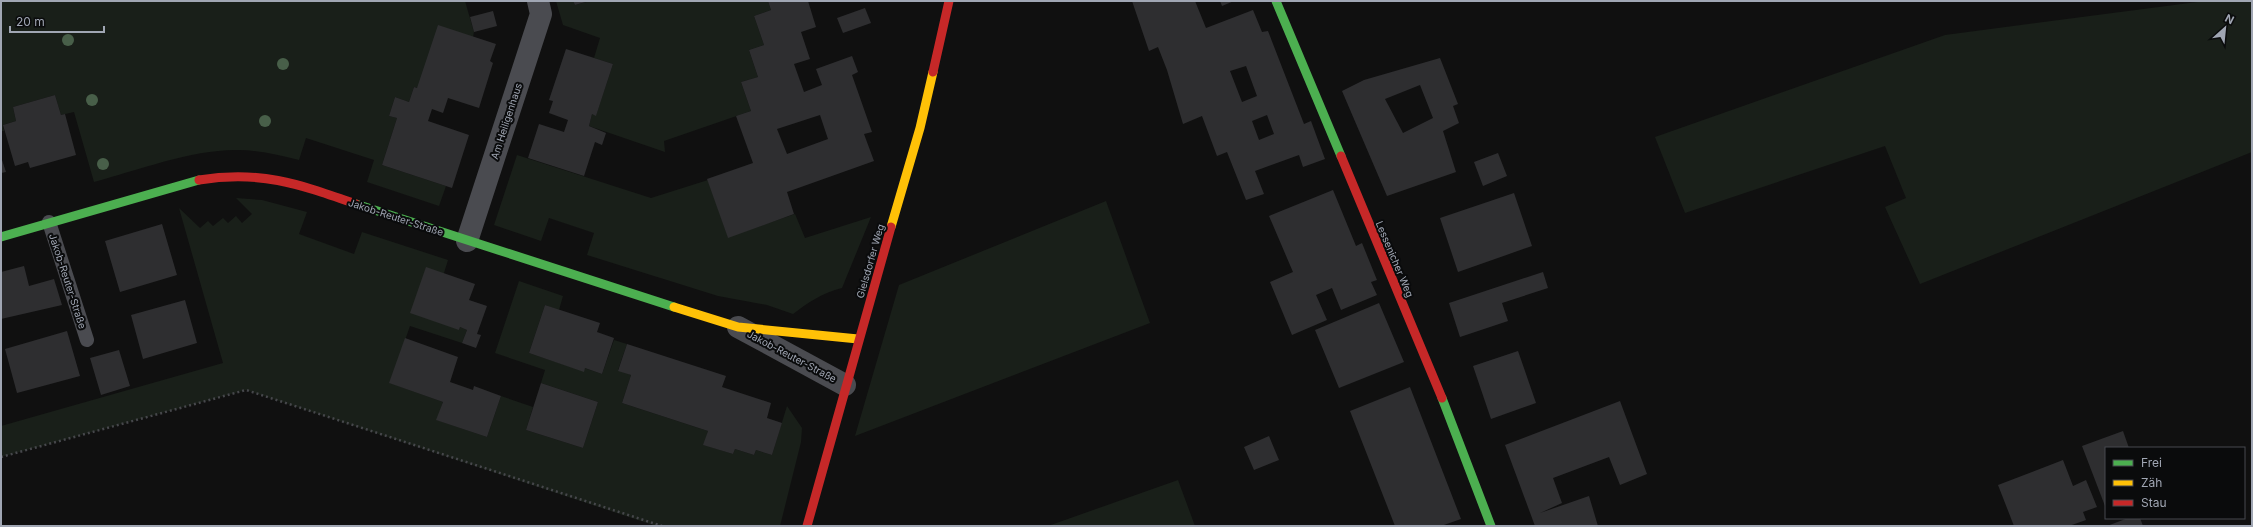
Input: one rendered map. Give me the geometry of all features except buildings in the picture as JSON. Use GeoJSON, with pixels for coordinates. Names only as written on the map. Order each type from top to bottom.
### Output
{"type":"FeatureCollection","features":[{"type":"Feature","properties":{"kind":"street","name":"Am Heiligenhaus"},"geometry":{"type":"LineString","coordinates":[[467,241],[541,14],[538,1]]}},
{"type":"Feature","properties":{"kind":"street","name":"Gielsdorfer Weg"},"geometry":{"type":"LineString","coordinates":[[807,526],[858,339],[920,128],[949,1]]}},
{"type":"Feature","properties":{"kind":"street","name":"Lessenicher Weg"},"geometry":{"type":"LineString","coordinates":[[1276,1],[1459,439],[1491,526]]}},
{"type":"Feature","properties":{"kind":"street","name":"Jakob-Reuter-Straße"},"geometry":{"type":"LineString","coordinates":[[1,237],[198,180],[226,175],[253,175],[277,178],[467,241],[738,326],[858,339]]}},
{"type":"Feature","properties":{"kind":"street","name":"Jakob-Reuter-Straße"},"geometry":{"type":"LineString","coordinates":[[738,326],[845,385]]}},
{"type":"Feature","properties":{"kind":"lane","name":"Jakob-Reuter-Straße"},"geometry":{"type":"LineString","coordinates":[[49,222],[87,340]]}},
{"type":"Feature","properties":{"kind":"path"},"geometry":{"type":"LineString","coordinates":[[1,457],[246,390],[662,526]]}},
{"type":"Feature","properties":{"kind":"shaded area"},"geometry":{"type":"Polygon","coordinates":[[[1,1],[465,1],[474,32],[473,37],[417,88],[414,87],[409,102],[395,97],[389,116],[397,118],[382,165],[446,186],[439,206],[367,182],[374,160],[306,138],[299,160],[254,151],[221,151],[203,153],[166,161],[94,182],[74,112],[61,115],[55,95],[13,107],[16,121],[3,125],[4,131],[1,131],[1,1]]]}},
{"type":"Feature","properties":{"kind":"shaded area"},"geometry":{"type":"Polygon","coordinates":[[[556,1],[573,1],[575,5],[590,1],[768,1],[771,10],[754,16],[764,45],[749,50],[758,77],[741,82],[751,111],[664,141],[665,152],[589,126],[592,114],[596,115],[613,64],[594,58],[600,38],[563,25],[556,1]]]}},
{"type":"Feature","properties":{"kind":"shaded area"},"geometry":{"type":"Polygon","coordinates":[[[2205,1],[2252,1],[2252,152],[1920,284],[1885,207],[1906,198],[1885,146],[1685,213],[1655,137],[1945,35],[2205,1]]]}},
{"type":"Feature","properties":{"kind":"shaded area"},"geometry":{"type":"Polygon","coordinates":[[[517,155],[651,198],[708,180],[728,237],[795,214],[805,238],[871,217],[842,288],[828,292],[816,298],[793,314],[767,305],[718,296],[587,255],[594,233],[549,218],[541,241],[494,225],[517,155]]]}},
{"type":"Feature","properties":{"kind":"shaded area"},"geometry":{"type":"Polygon","coordinates":[[[236,198],[262,200],[307,212],[299,234],[354,254],[362,232],[448,260],[444,273],[459,330],[460,327],[467,330],[462,343],[410,326],[390,383],[443,402],[437,420],[487,437],[501,396],[533,407],[526,430],[583,448],[598,402],[541,383],[545,370],[495,353],[519,281],[563,296],[559,310],[545,305],[529,353],[583,371],[585,368],[602,374],[614,340],[627,344],[618,370],[631,375],[622,403],[708,431],[704,445],[733,454],[735,449],[754,455],[756,450],[772,455],[787,406],[802,428],[801,442],[780,526],[656,526],[246,390],[1,457],[1,426],[223,363],[179,208],[200,228],[208,221],[213,226],[223,218],[228,223],[236,216],[242,223],[252,214],[236,198]]]}},
{"type":"Feature","properties":{"kind":"shaded area"},"geometry":{"type":"Polygon","coordinates":[[[1106,201],[1150,323],[855,436],[899,285],[1106,201]]]}},
{"type":"Feature","properties":{"kind":"shaded area"},"geometry":{"type":"Polygon","coordinates":[[[1178,480],[1195,526],[1048,526],[1178,480]]]}},
{"type":"Feature","properties":{"kind":"traffic: fast"},"geometry":{"type":"LineString","coordinates":[[1276,1],[1341,156]]}},
{"type":"Feature","properties":{"kind":"traffic: fast"},"geometry":{"type":"LineString","coordinates":[[1,237],[199,180]]}},
{"type":"Feature","properties":{"kind":"traffic: fast"},"geometry":{"type":"LineString","coordinates":[[356,204],[674,307]]}},
{"type":"Feature","properties":{"kind":"traffic: fast"},"geometry":{"type":"LineString","coordinates":[[1442,398],[1491,526]]}},
{"type":"Feature","properties":{"kind":"traffic: slow"},"geometry":{"type":"LineString","coordinates":[[891,227],[920,128],[933,72]]}},
{"type":"Feature","properties":{"kind":"traffic: slow"},"geometry":{"type":"LineString","coordinates":[[674,307],[738,327],[858,339]]}},
{"type":"Feature","properties":{"kind":"traffic: jam"},"geometry":{"type":"LineString","coordinates":[[933,72],[949,1]]}},
{"type":"Feature","properties":{"kind":"traffic: jam"},"geometry":{"type":"LineString","coordinates":[[1341,156],[1442,398]]}},
{"type":"Feature","properties":{"kind":"traffic: jam"},"geometry":{"type":"LineString","coordinates":[[199,180],[221,177],[261,178],[298,185],[356,204]]}},
{"type":"Feature","properties":{"kind":"traffic: jam"},"geometry":{"type":"LineString","coordinates":[[807,526],[891,227]]}}]}
